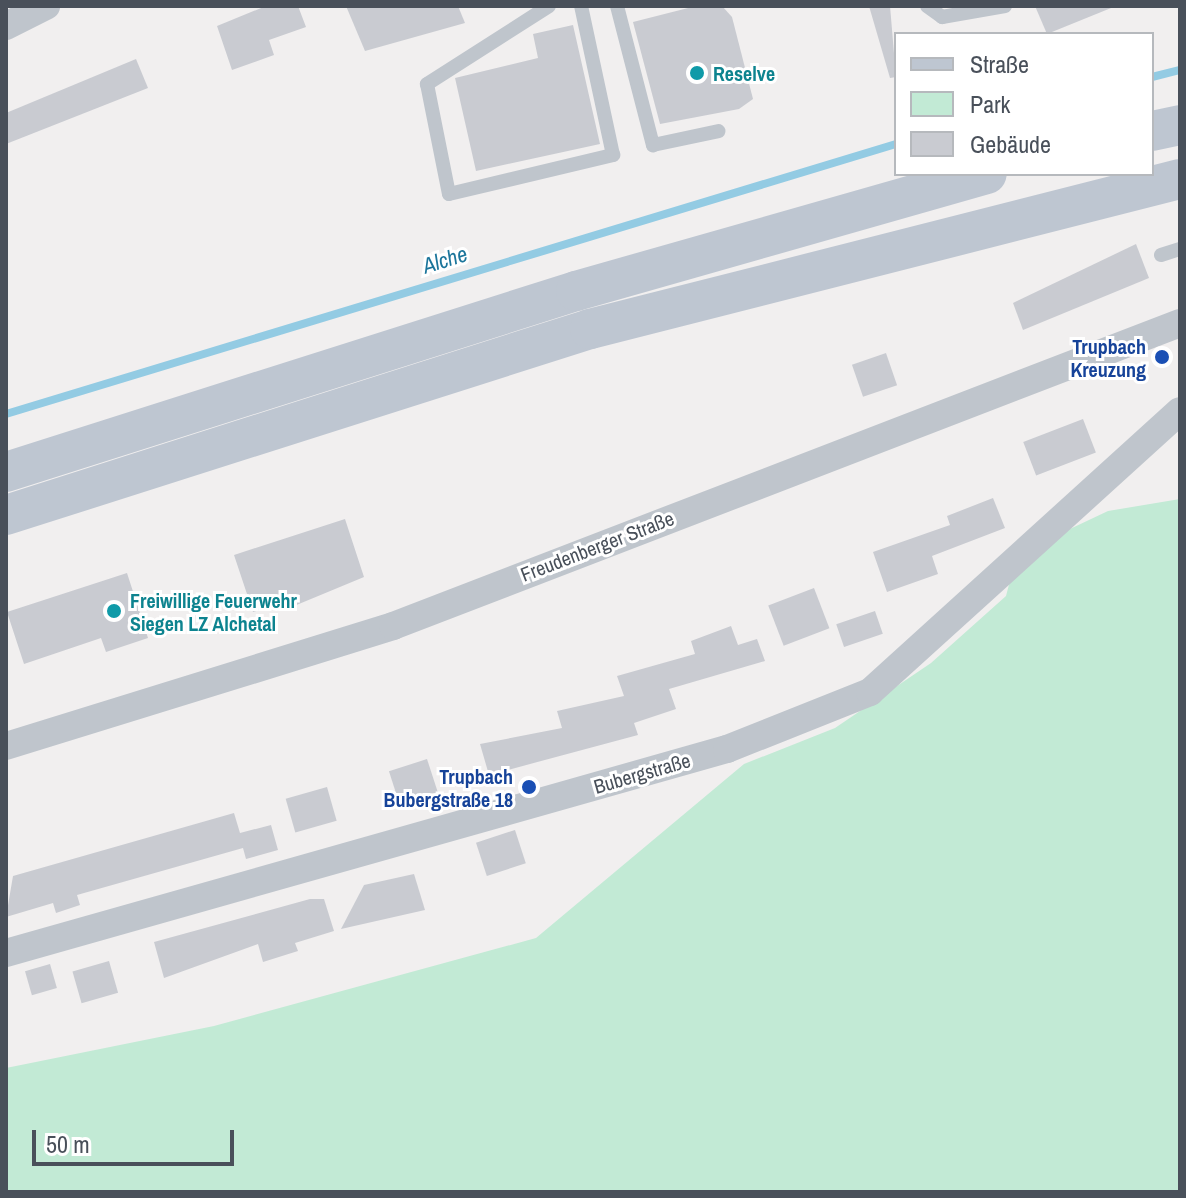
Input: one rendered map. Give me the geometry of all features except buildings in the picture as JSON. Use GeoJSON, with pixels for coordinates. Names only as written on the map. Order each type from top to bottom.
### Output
{"type":"FeatureCollection","features":[{"type":"Feature","properties":{"kind":"main road"},"geometry":{"type":"LineString","coordinates":[[1154,131],[1180,125]]}},
{"type":"Feature","properties":{"kind":"main road"},"geometry":{"type":"LineString","coordinates":[[6,472],[576,291],[980,176]]}},
{"type":"Feature","properties":{"kind":"main road"},"geometry":{"type":"LineString","coordinates":[[6,515],[590,329],[1180,179]]}},
{"type":"Feature","properties":{"kind":"street"},"geometry":{"type":"LineString","coordinates":[[6,26],[46,6]]}},
{"type":"Feature","properties":{"kind":"street","name":"Freudenberger Straße"},"geometry":{"type":"LineString","coordinates":[[6,746],[393,626],[1180,323]]}},
{"type":"Feature","properties":{"kind":"street","name":"Bubergstraße"},"geometry":{"type":"LineString","coordinates":[[6,953],[727,749],[870,692],[1180,411]]}},
{"type":"Feature","properties":{"kind":"lane"},"geometry":{"type":"LineString","coordinates":[[549,6],[427,84],[449,194],[613,155],[581,6]]}},
{"type":"Feature","properties":{"kind":"lane"},"geometry":{"type":"LineString","coordinates":[[617,6],[653,145],[719,131]]}},
{"type":"Feature","properties":{"kind":"lane"},"geometry":{"type":"LineString","coordinates":[[927,6],[942,17],[1005,6]]}},
{"type":"Feature","properties":{"kind":"lane"},"geometry":{"type":"LineString","coordinates":[[1161,255],[1180,249]]}},
{"type":"Feature","properties":{"kind":"green space"},"geometry":{"type":"Polygon","coordinates":[[[1180,499],[1180,1192],[6,1192],[6,1068],[214,1026],[536,938],[744,764],[835,728],[931,663],[1006,596],[1017,554],[1108,511],[1180,499]]]}},
{"type":"Feature","properties":{"kind":"waterway","name":"Alche"},"geometry":{"type":"LineString","coordinates":[[1154,76],[1180,70]]}},
{"type":"Feature","properties":{"kind":"waterway","name":"Alche"},"geometry":{"type":"LineString","coordinates":[[6,414],[894,145]]}},
{"type":"Feature","properties":{"kind":"place","name":"Reselve"},"geometry":{"type":"Point","coordinates":[697,73]}},
{"type":"Feature","properties":{"kind":"place","name":"Trupbach Kreuzung"},"geometry":{"type":"Point","coordinates":[1162,357]}},
{"type":"Feature","properties":{"kind":"place","name":"Freiwillige Feuerwehr Siegen LZ Alchetal"},"geometry":{"type":"Point","coordinates":[114,611]}},
{"type":"Feature","properties":{"kind":"place","name":"Trupbach Bubergstraße 18"},"geometry":{"type":"Point","coordinates":[529,787]}}]}
